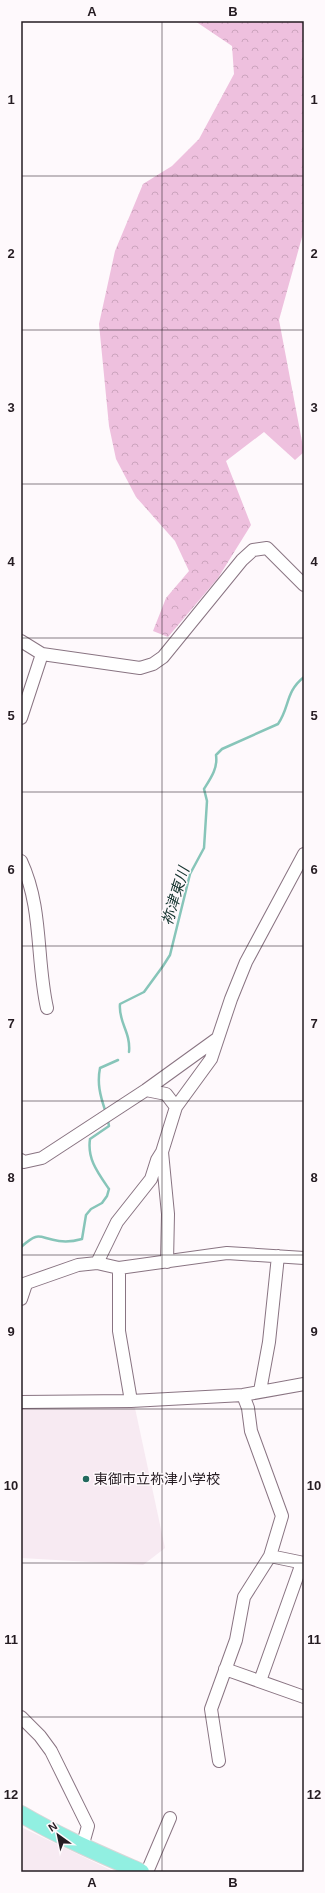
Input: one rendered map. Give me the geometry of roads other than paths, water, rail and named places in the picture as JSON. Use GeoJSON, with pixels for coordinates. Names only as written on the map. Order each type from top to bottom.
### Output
{"type":"FeatureCollection","features":[{"type":"Feature","properties":{"kind":"main road"},"geometry":{"type":"LineString","coordinates":[[21,1814],[53,1833],[82,1847],[140,1871]]}},
{"type":"Feature","properties":{"kind":"street"},"geometry":{"type":"LineString","coordinates":[[21,641],[42,654],[140,668],[153,664],[163,657],[242,560],[253,550],[267,548],[304,585]]}},
{"type":"Feature","properties":{"kind":"street"},"geometry":{"type":"LineString","coordinates":[[21,718],[42,654]]}},
{"type":"Feature","properties":{"kind":"street"},"geometry":{"type":"LineString","coordinates":[[97,1263],[117,1222],[151,1179],[157,1160],[162,1152],[176,1107],[211,1060],[231,999],[246,962],[304,854]]}},
{"type":"Feature","properties":{"kind":"street"},"geometry":{"type":"LineString","coordinates":[[21,861],[28,877],[37,911],[47,1008]]}},
{"type":"Feature","properties":{"kind":"street"},"geometry":{"type":"LineString","coordinates":[[21,1160],[24,1162],[42,1158],[146,1090],[218,1038]]}},
{"type":"Feature","properties":{"kind":"street"},"geometry":{"type":"LineString","coordinates":[[146,1090],[166,1094],[176,1107]]}},
{"type":"Feature","properties":{"kind":"street"},"geometry":{"type":"LineString","coordinates":[[162,1152],[168,1214],[167,1262]]}},
{"type":"Feature","properties":{"kind":"street"},"geometry":{"type":"LineString","coordinates":[[21,1299],[23,1284],[78,1265],[97,1263],[119,1268],[227,1253],[304,1258]]}},
{"type":"Feature","properties":{"kind":"street"},"geometry":{"type":"LineString","coordinates":[[260,1391],[269,1342],[278,1256]]}},
{"type":"Feature","properties":{"kind":"street"},"geometry":{"type":"LineString","coordinates":[[119,1268],[119,1331],[131,1401]]}},
{"type":"Feature","properties":{"kind":"street"},"geometry":{"type":"LineString","coordinates":[[21,1402],[131,1401],[244,1395],[304,1384]]}},
{"type":"Feature","properties":{"kind":"street"},"geometry":{"type":"LineString","coordinates":[[219,1760],[211,1709],[236,1640],[244,1597],[270,1556],[282,1516],[252,1431],[244,1395]]}},
{"type":"Feature","properties":{"kind":"street"},"geometry":{"type":"LineString","coordinates":[[260,1681],[303,1563],[270,1556]]}},
{"type":"Feature","properties":{"kind":"street"},"geometry":{"type":"LineString","coordinates":[[226,1669],[304,1697]]}},
{"type":"Feature","properties":{"kind":"street"},"geometry":{"type":"LineString","coordinates":[[21,1717],[40,1736],[51,1751],[88,1826],[82,1847]]}},
{"type":"Feature","properties":{"kind":"street"},"geometry":{"type":"LineString","coordinates":[[140,1871],[170,1818]]}},
{"type":"Feature","properties":{"kind":"waterway","name":"祢津東川"},"geometry":{"type":"LineString","coordinates":[[129,1052],[128,1039],[121,1016],[120,1004],[144,992],[170,955],[190,874],[204,848],[207,801],[204,789],[215,769],[216,755],[222,749],[278,724],[282,718],[294,688],[304,677]]}},
{"type":"Feature","properties":{"kind":"waterway","name":"祢津東川"},"geometry":{"type":"LineString","coordinates":[[105,1110],[100,1089],[100,1068],[118,1060]]}},
{"type":"Feature","properties":{"kind":"waterway","name":"祢津東川"},"geometry":{"type":"LineString","coordinates":[[21,1247],[32,1238],[39,1236],[62,1241],[82,1239],[86,1215],[91,1209],[102,1203],[107,1196],[109,1189],[94,1166],[90,1153],[90,1139],[109,1126],[108,1121]]}},
{"type":"Feature","properties":{"kind":"place","name":"東御市立祢津小学校"},"geometry":{"type":"Point","coordinates":[86,1479]}}]}
